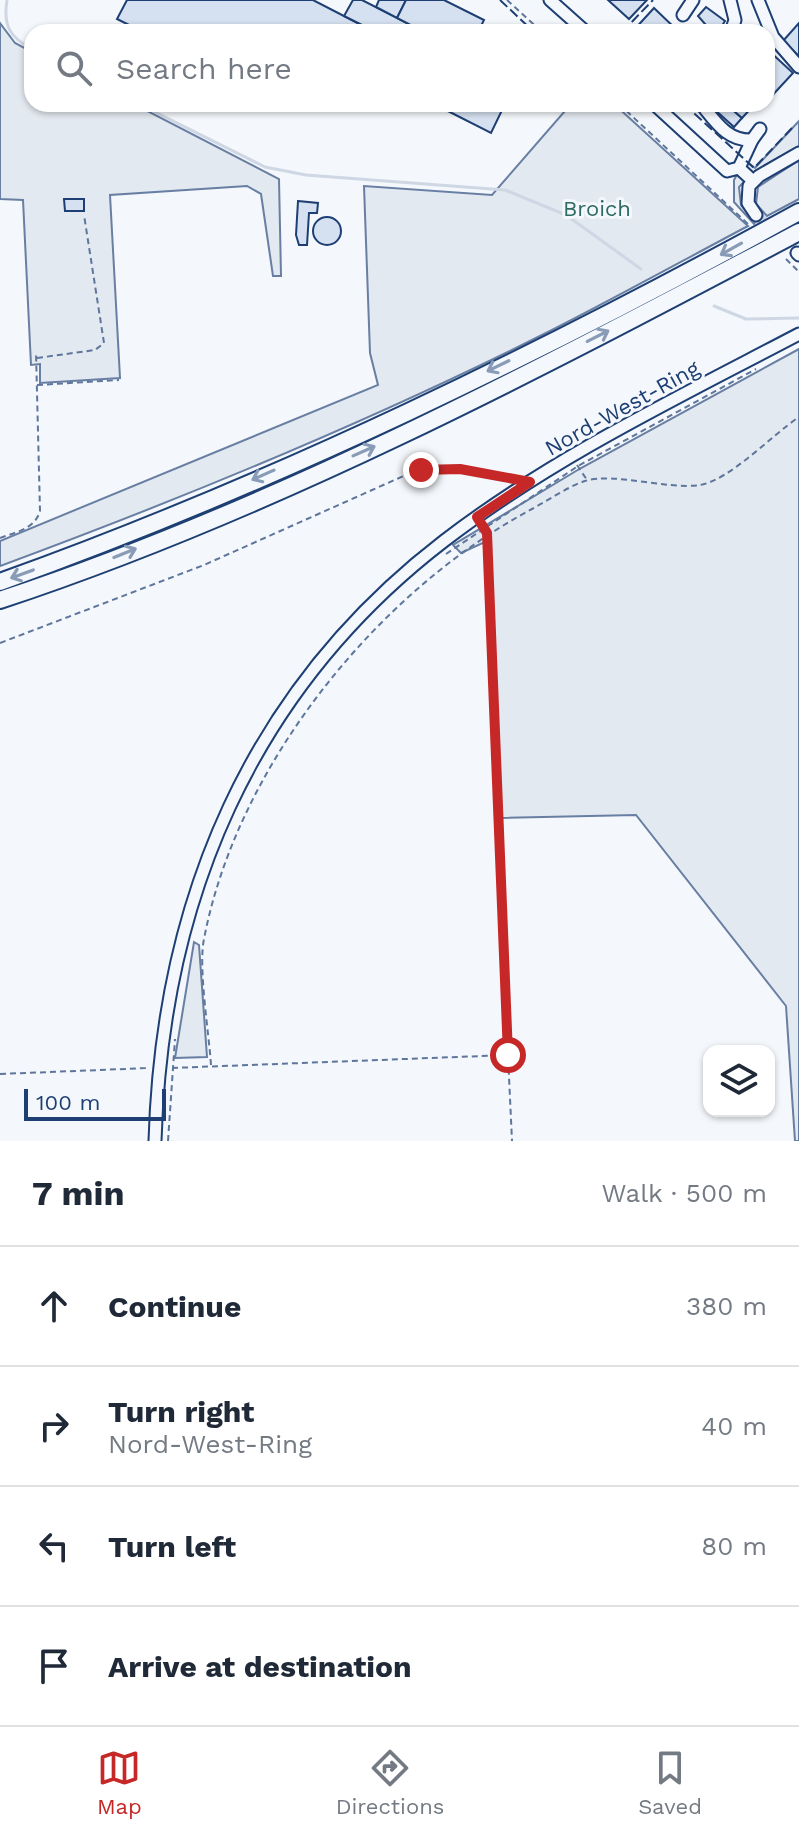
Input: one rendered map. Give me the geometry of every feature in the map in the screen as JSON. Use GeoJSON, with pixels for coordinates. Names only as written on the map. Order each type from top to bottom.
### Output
{"type":"FeatureCollection","features":[{"type":"Feature","properties":{"kind":"highway"},"geometry":{"type":"LineString","coordinates":[[0,582],[219,494],[384,423],[677,279],[799,212]]}},
{"type":"Feature","properties":{"kind":"highway"},"geometry":{"type":"LineString","coordinates":[[0,600],[227,513],[394,438],[799,232]]}},
{"type":"Feature","properties":{"kind":"street"},"geometry":{"type":"LineString","coordinates":[[550,0],[577,24]]}},
{"type":"Feature","properties":{"kind":"street"},"geometry":{"type":"LineString","coordinates":[[683,15],[693,0]]}},
{"type":"Feature","properties":{"kind":"street"},"geometry":{"type":"LineString","coordinates":[[730,0],[734,24]]}},
{"type":"Feature","properties":{"kind":"street"},"geometry":{"type":"LineString","coordinates":[[758,0],[768,24]]}},
{"type":"Feature","properties":{"kind":"street"},"geometry":{"type":"LineString","coordinates":[[775,39],[799,67]]}},
{"type":"Feature","properties":{"kind":"street"},"geometry":{"type":"LineString","coordinates":[[663,112],[727,171],[739,168]]}},
{"type":"Feature","properties":{"kind":"street"},"geometry":{"type":"LineString","coordinates":[[708,112],[722,129],[738,141],[752,140]]}},
{"type":"Feature","properties":{"kind":"street"},"geometry":{"type":"LineString","coordinates":[[739,168],[760,129]]}},
{"type":"Feature","properties":{"kind":"street"},"geometry":{"type":"LineString","coordinates":[[752,219],[746,193],[753,181],[799,153]]}},
{"type":"Feature","properties":{"kind":"street"},"geometry":{"type":"LineString","coordinates":[[739,168],[753,181]]}},
{"type":"Feature","properties":{"kind":"street","name":"Nord-West-Ring"},"geometry":{"type":"LineString","coordinates":[[155,1141],[166,1068],[174,971],[197,881],[249,765],[302,684],[349,627],[409,569],[480,522],[530,482],[575,462],[796,335]]}},
{"type":"Feature","properties":{"kind":"path"},"geometry":{"type":"LineString","coordinates":[[507,0],[533,24]]}},
{"type":"Feature","properties":{"kind":"path"},"geometry":{"type":"LineString","coordinates":[[628,112],[752,219]]}},
{"type":"Feature","properties":{"kind":"path"},"geometry":{"type":"LineString","coordinates":[[36,358],[95,350],[104,343],[84,215]]}},
{"type":"Feature","properties":{"kind":"path"},"geometry":{"type":"LineString","coordinates":[[794,256],[799,272]]}},
{"type":"Feature","properties":{"kind":"path"},"geometry":{"type":"LineString","coordinates":[[0,538],[27,529],[38,520],[40,511],[36,352]]}},
{"type":"Feature","properties":{"kind":"path"},"geometry":{"type":"LineString","coordinates":[[445,555],[480,522],[575,462],[758,368]]}},
{"type":"Feature","properties":{"kind":"path"},"geometry":{"type":"LineString","coordinates":[[36,385],[119,380]]}},
{"type":"Feature","properties":{"kind":"path"},"geometry":{"type":"LineString","coordinates":[[211,1065],[203,941],[241,826],[270,770],[324,688],[388,614],[487,533],[587,480],[701,485],[724,474],[799,417]]}},
{"type":"Feature","properties":{"kind":"path"},"geometry":{"type":"LineString","coordinates":[[575,462],[587,480]]}},
{"type":"Feature","properties":{"kind":"path"},"geometry":{"type":"LineString","coordinates":[[0,643],[204,565],[421,470],[460,469],[530,482]]}},
{"type":"Feature","properties":{"kind":"path"},"geometry":{"type":"LineString","coordinates":[[480,522],[487,533],[512,1141]]}},
{"type":"Feature","properties":{"kind":"path"},"geometry":{"type":"LineString","coordinates":[[168,1141],[166,1068],[176,1027]]}},
{"type":"Feature","properties":{"kind":"path"},"geometry":{"type":"LineString","coordinates":[[0,1074],[508,1055]]}},
{"type":"Feature","properties":{"kind":"green space"},"geometry":{"type":"Polygon","coordinates":[[[0,23],[15,43],[24,48],[24,112],[149,112],[279,179],[281,276],[273,276],[261,194],[247,186],[110,195],[120,378],[40,383],[40,364],[31,365],[23,200],[0,199],[0,23]]]}},
{"type":"Feature","properties":{"kind":"green space","name":"Broich"},"geometry":{"type":"Polygon","coordinates":[[[564,112],[623,112],[748,226],[550,331],[416,396],[210,485],[0,566],[0,541],[378,385],[370,353],[364,186],[492,195],[564,112]]]}},
{"type":"Feature","properties":{"kind":"green space"},"geometry":{"type":"Polygon","coordinates":[[[799,121],[799,146],[752,173],[739,187],[741,205],[756,221],[754,224],[734,202],[734,180],[745,160],[755,168],[799,121]]]}},
{"type":"Feature","properties":{"kind":"green space"},"geometry":{"type":"Polygon","coordinates":[[[799,160],[799,199],[767,216],[756,204],[758,187],[799,160]]]}},
{"type":"Feature","properties":{"kind":"green space"},"geometry":{"type":"Polygon","coordinates":[[[799,349],[799,1141],[795,1141],[786,1006],[636,815],[501,818],[489,540],[461,553],[453,545],[581,468],[799,349]]]}},
{"type":"Feature","properties":{"kind":"green space"},"geometry":{"type":"Polygon","coordinates":[[[194,942],[199,945],[207,1057],[175,1058],[194,942]]]}},
{"type":"Feature","properties":{"kind":"building"},"geometry":{"type":"Polygon","coordinates":[[[127,0],[313,0],[360,24],[127,24],[117,19],[127,0]]]}},
{"type":"Feature","properties":{"kind":"building"},"geometry":{"type":"Polygon","coordinates":[[[353,0],[362,0],[409,24],[360,24],[344,16],[353,0]]]}},
{"type":"Feature","properties":{"kind":"building"},"geometry":{"type":"Polygon","coordinates":[[[379,0],[406,0],[397,18],[376,7],[379,0]]]}},
{"type":"Feature","properties":{"kind":"building"},"geometry":{"type":"Polygon","coordinates":[[[406,0],[444,0],[484,20],[482,24],[409,24],[397,18],[406,0]]]}},
{"type":"Feature","properties":{"kind":"building"},"geometry":{"type":"Polygon","coordinates":[[[608,0],[647,0],[629,19],[608,0]]]}},
{"type":"Feature","properties":{"kind":"building"},"geometry":{"type":"Polygon","coordinates":[[[706,7],[725,21],[723,24],[705,24],[698,16],[706,7]]]}},
{"type":"Feature","properties":{"kind":"building"},"geometry":{"type":"Polygon","coordinates":[[[654,8],[671,24],[639,24],[654,8]]]}},
{"type":"Feature","properties":{"kind":"building"},"geometry":{"type":"Polygon","coordinates":[[[799,23],[799,56],[783,41],[799,23]]]}},
{"type":"Feature","properties":{"kind":"building"},"geometry":{"type":"Polygon","coordinates":[[[775,56],[793,73],[775,92],[775,56]]]}},
{"type":"Feature","properties":{"kind":"building"},"geometry":{"type":"Polygon","coordinates":[[[450,112],[501,112],[491,133],[450,112]]]}},
{"type":"Feature","properties":{"kind":"building"},"geometry":{"type":"Polygon","coordinates":[[[717,112],[735,112],[742,118],[734,127],[717,112]]]}},
{"type":"Feature","properties":{"kind":"building"},"geometry":{"type":"Polygon","coordinates":[[[64,199],[84,199],[84,211],[65,211],[64,199]]]}},
{"type":"Feature","properties":{"kind":"building"},"geometry":{"type":"Polygon","coordinates":[[[298,201],[318,203],[317,213],[309,213],[307,245],[299,245],[296,235],[298,201]]]}},
{"type":"Feature","properties":{"kind":"building"},"geometry":{"type":"Polygon","coordinates":[[[327,217],[337,221],[341,231],[337,241],[327,245],[317,241],[313,231],[317,221],[327,217]]]}},
{"type":"Feature","properties":{"kind":"waterway"},"geometry":{"type":"LineString","coordinates":[[7,0],[9,29],[24,44]]}},
{"type":"Feature","properties":{"kind":"waterway"},"geometry":{"type":"LineString","coordinates":[[155,112],[265,167],[306,175],[505,190],[566,215],[641,269]]}},
{"type":"Feature","properties":{"kind":"waterway"},"geometry":{"type":"LineString","coordinates":[[714,306],[746,319],[799,318]]}},
{"type":"Feature","properties":{"kind":"tunnel"},"geometry":{"type":"LineString","coordinates":[[756,215],[797,253]]}},
{"type":"Feature","properties":{"kind":"fence"},"geometry":{"type":"LineString","coordinates":[[500,0],[526,24]]}},
{"type":"Feature","properties":{"kind":"fence"},"geometry":{"type":"LineString","coordinates":[[630,24],[653,0]]}},
{"type":"Feature","properties":{"kind":"fence"},"geometry":{"type":"LineString","coordinates":[[693,112],[754,168],[792,128]]}},
{"type":"Feature","properties":{"kind":"route"},"geometry":{"type":"LineString","coordinates":[[421,470],[460,469],[530,482],[477,517],[487,533],[508,1055]]}}]}
